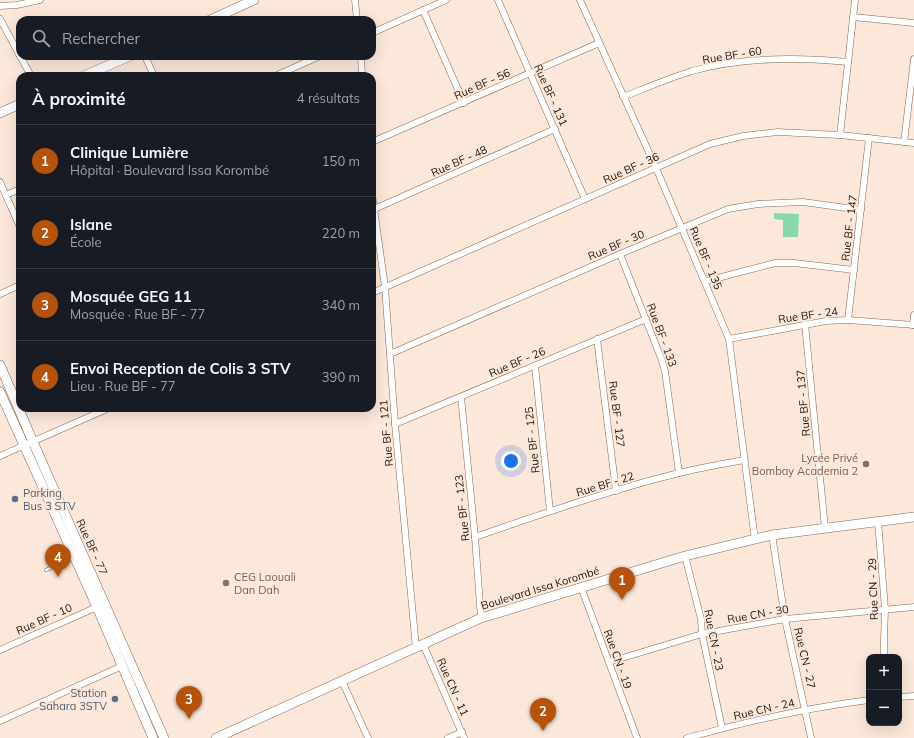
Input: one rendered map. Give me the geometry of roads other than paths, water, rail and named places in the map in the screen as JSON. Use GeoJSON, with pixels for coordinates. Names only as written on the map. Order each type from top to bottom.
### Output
{"type":"FeatureCollection","features":[{"type":"Feature","properties":{"kind":"main road"},"geometry":{"type":"LineString","coordinates":[[219,16],[254,0]]}},
{"type":"Feature","properties":{"kind":"main road"},"geometry":{"type":"LineString","coordinates":[[93,72],[121,60]]}},
{"type":"Feature","properties":{"kind":"main road"},"geometry":{"type":"LineString","coordinates":[[0,113],[16,106]]}},
{"type":"Feature","properties":{"kind":"main road","name":"Rue BF - 77"},"geometry":{"type":"LineString","coordinates":[[0,365],[16,410]]}},
{"type":"Feature","properties":{"kind":"main road","name":"Rue BF - 77"},"geometry":{"type":"LineString","coordinates":[[0,392],[28,444],[78,556],[164,738]]}},
{"type":"Feature","properties":{"kind":"main road","name":"Rue BF - 77"},"geometry":{"type":"LineString","coordinates":[[17,412],[28,444]]}},
{"type":"Feature","properties":{"kind":"main road","name":"Boulevard Issa Korombé"},"geometry":{"type":"LineString","coordinates":[[216,738],[481,618],[685,556],[772,535],[914,517]]}},
{"type":"Feature","properties":{"kind":"main road","name":"Rue BF - 77"},"geometry":{"type":"LineString","coordinates":[[78,556],[97,607],[153,738]]}},
{"type":"Feature","properties":{"kind":"street"},"geometry":{"type":"LineString","coordinates":[[0,6],[17,5],[40,0]]}},
{"type":"Feature","properties":{"kind":"street"},"geometry":{"type":"LineString","coordinates":[[354,0],[357,16]]}},
{"type":"Feature","properties":{"kind":"street"},"geometry":{"type":"LineString","coordinates":[[376,31],[446,0]]}},
{"type":"Feature","properties":{"kind":"street","name":"Rue BF - 131"},"geometry":{"type":"LineString","coordinates":[[498,0],[585,199]]}},
{"type":"Feature","properties":{"kind":"street","name":"Rue BF - 135"},"geometry":{"type":"LineString","coordinates":[[580,0],[656,168],[730,339],[755,540]]}},
{"type":"Feature","properties":{"kind":"street"},"geometry":{"type":"LineString","coordinates":[[840,135],[855,0]]}},
{"type":"Feature","properties":{"kind":"street"},"geometry":{"type":"LineString","coordinates":[[423,10],[464,103]]}},
{"type":"Feature","properties":{"kind":"street"},"geometry":{"type":"LineString","coordinates":[[853,17],[914,23]]}},
{"type":"Feature","properties":{"kind":"street"},"geometry":{"type":"LineString","coordinates":[[0,19],[16,49]]}},
{"type":"Feature","properties":{"kind":"street","name":"Rue BF - 56"},"geometry":{"type":"LineString","coordinates":[[376,140],[599,43]]}},
{"type":"Feature","properties":{"kind":"street","name":"Rue BF - 60"},"geometry":{"type":"LineString","coordinates":[[623,97],[693,71],[744,62],[770,59],[848,62]]}},
{"type":"Feature","properties":{"kind":"street"},"geometry":{"type":"LineString","coordinates":[[904,142],[913,80],[914,59]]}},
{"type":"Feature","properties":{"kind":"street"},"geometry":{"type":"LineString","coordinates":[[22,60],[29,72]]}},
{"type":"Feature","properties":{"kind":"street"},"geometry":{"type":"LineString","coordinates":[[147,60],[152,72]]}},
{"type":"Feature","properties":{"kind":"street"},"geometry":{"type":"LineString","coordinates":[[284,72],[311,60]]}},
{"type":"Feature","properties":{"kind":"street"},"geometry":{"type":"LineString","coordinates":[[361,60],[362,72]]}},
{"type":"Feature","properties":{"kind":"street","name":"Rue BF - 48"},"geometry":{"type":"LineString","coordinates":[[376,209],[555,129]]}},
{"type":"Feature","properties":{"kind":"street","name":"Rue BF - 36"},"geometry":{"type":"LineString","coordinates":[[376,290],[710,144],[743,136],[778,132],[840,135],[914,143]]}},
{"type":"Feature","properties":{"kind":"street","name":"Rue BF - 147"},"geometry":{"type":"LineString","coordinates":[[848,320],[869,138]]}},
{"type":"Feature","properties":{"kind":"street"},"geometry":{"type":"LineString","coordinates":[[0,182],[16,218]]}},
{"type":"Feature","properties":{"kind":"street"},"geometry":{"type":"LineString","coordinates":[[6,195],[16,191]]}},
{"type":"Feature","properties":{"kind":"street","name":"Rue BF - 30"},"geometry":{"type":"LineString","coordinates":[[390,354],[620,254],[728,209],[758,204],[803,202],[861,210]]}},
{"type":"Feature","properties":{"kind":"street","name":"Rue BF - 121"},"geometry":{"type":"LineString","coordinates":[[376,229],[385,287],[395,424],[420,646]]}},
{"type":"Feature","properties":{"kind":"street","name":"Rue BF - 133"},"geometry":{"type":"LineString","coordinates":[[620,254],[665,371],[679,473]]}},
{"type":"Feature","properties":{"kind":"street"},"geometry":{"type":"LineString","coordinates":[[706,282],[775,263],[794,263],[854,270]]}},
{"type":"Feature","properties":{"kind":"street"},"geometry":{"type":"LineString","coordinates":[[0,294],[16,287]]}},
{"type":"Feature","properties":{"kind":"street"},"geometry":{"type":"LineString","coordinates":[[913,325],[914,315]]}},
{"type":"Feature","properties":{"kind":"street","name":"Rue BF - 26"},"geometry":{"type":"LineString","coordinates":[[395,424],[646,319]]}},
{"type":"Feature","properties":{"kind":"street","name":"Rue BF - 24"},"geometry":{"type":"LineString","coordinates":[[730,339],[826,321],[848,320],[913,325]]}},
{"type":"Feature","properties":{"kind":"street","name":"Rue BF - 137"},"geometry":{"type":"LineString","coordinates":[[805,324],[825,528]]}},
{"type":"Feature","properties":{"kind":"street","name":"Rue BF - 127"},"geometry":{"type":"LineString","coordinates":[[597,339],[616,491]]}},
{"type":"Feature","properties":{"kind":"street","name":"Rue BF - 125"},"geometry":{"type":"LineString","coordinates":[[535,366],[550,511]]}},
{"type":"Feature","properties":{"kind":"street","name":"Rue BF - 123"},"geometry":{"type":"LineString","coordinates":[[461,396],[475,538],[481,618]]}},
{"type":"Feature","properties":{"kind":"street"},"geometry":{"type":"LineString","coordinates":[[0,456],[96,412]]}},
{"type":"Feature","properties":{"kind":"street","name":"Rue BF - 22"},"geometry":{"type":"LineString","coordinates":[[475,538],[550,511],[616,491],[679,473],[744,460]]}},
{"type":"Feature","properties":{"kind":"street","name":"Rue CN - 29"},"geometry":{"type":"LineString","coordinates":[[878,521],[885,609],[884,654]]}},
{"type":"Feature","properties":{"kind":"street","name":"Rue CN - 27"},"geometry":{"type":"LineString","coordinates":[[772,535],[785,619],[806,709],[811,738]]}},
{"type":"Feature","properties":{"kind":"street","name":"Rue CN - 23"},"geometry":{"type":"LineString","coordinates":[[685,556],[701,619],[702,634],[722,728]]}},
{"type":"Feature","properties":{"kind":"street","name":"Rue CN - 19"},"geometry":{"type":"LineString","coordinates":[[581,587],[637,738]]}},
{"type":"Feature","properties":{"kind":"street","name":"Rue BF - 10"},"geometry":{"type":"LineString","coordinates":[[0,650],[97,607]]}},
{"type":"Feature","properties":{"kind":"street","name":"Rue CN - 30"},"geometry":{"type":"LineString","coordinates":[[609,662],[702,634],[785,619],[914,607]]}},
{"type":"Feature","properties":{"kind":"street","name":"Rue CN - 11"},"geometry":{"type":"LineString","coordinates":[[420,646],[463,735]]}},
{"type":"Feature","properties":{"kind":"street"},"geometry":{"type":"LineString","coordinates":[[0,721],[122,666]]}},
{"type":"Feature","properties":{"kind":"street"},"geometry":{"type":"LineString","coordinates":[[342,681],[368,738]]}},
{"type":"Feature","properties":{"kind":"street"},"geometry":{"type":"LineString","coordinates":[[902,697],[914,696]]}},
{"type":"Feature","properties":{"kind":"street","name":"Rue CN - 24"},"geometry":{"type":"LineString","coordinates":[[687,738],[722,728],[806,709],[866,700]]}},
{"type":"Feature","properties":{"kind":"street"},"geometry":{"type":"LineString","coordinates":[[448,738],[463,735]]}},
{"type":"Feature","properties":{"kind":"lane"},"geometry":{"type":"LineString","coordinates":[[46,570],[78,556]]}},
{"type":"Feature","properties":{"kind":"place","name":"Lycée Privé Bombay Academia 2"},"geometry":{"type":"Point","coordinates":[866,464]}},
{"type":"Feature","properties":{"kind":"place","name":"Parking Bus 3 STV"},"geometry":{"type":"Point","coordinates":[15,499]}},
{"type":"Feature","properties":{"kind":"place","name":"Envoi Reception de Colis 3 STV"},"geometry":{"type":"Point","coordinates":[58,577]}},
{"type":"Feature","properties":{"kind":"place","name":"CEG Laouali Dan Dah"},"geometry":{"type":"Point","coordinates":[226,583]}},
{"type":"Feature","properties":{"kind":"place","name":"Clinique Lumière"},"geometry":{"type":"Point","coordinates":[622,600]}},
{"type":"Feature","properties":{"kind":"place","name":"Station Sahara 3STV"},"geometry":{"type":"Point","coordinates":[115,699]}},
{"type":"Feature","properties":{"kind":"place","name":"Mosquée GEG 11"},"geometry":{"type":"Point","coordinates":[189,719]}},
{"type":"Feature","properties":{"kind":"place","name":"Islane"},"geometry":{"type":"Point","coordinates":[543,731]}}]}
